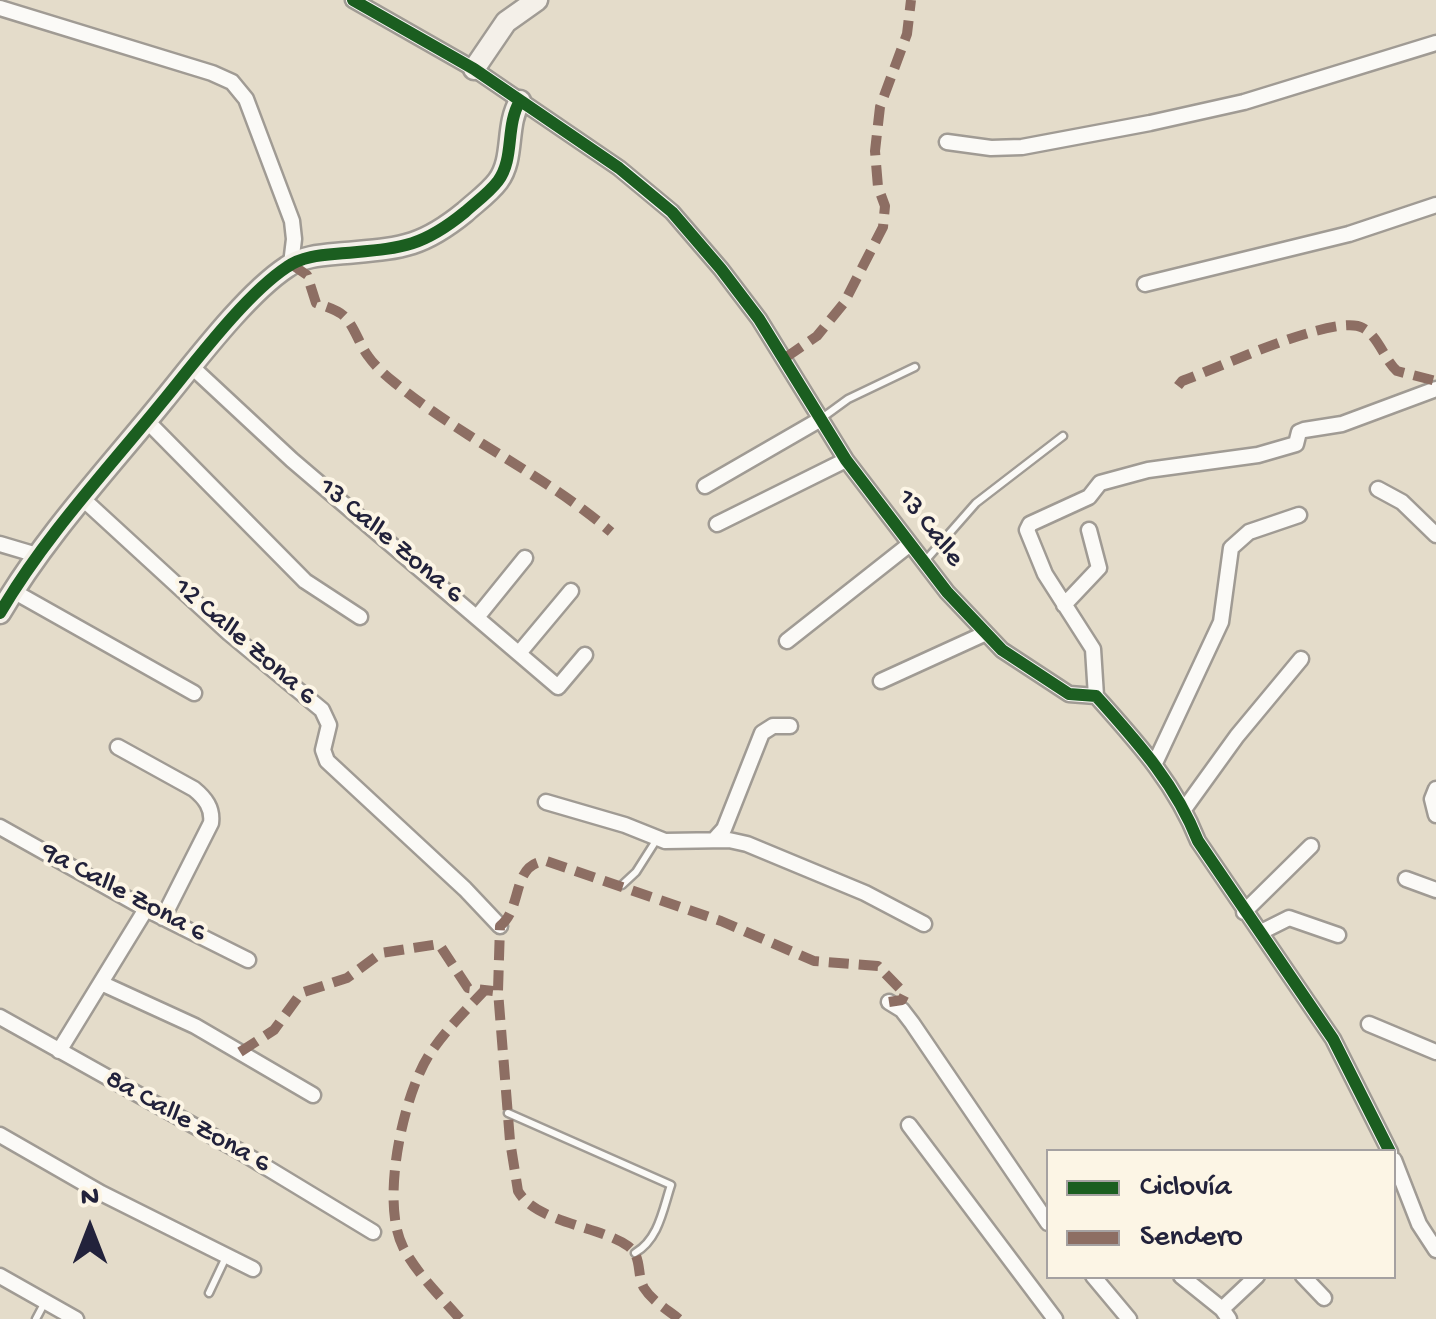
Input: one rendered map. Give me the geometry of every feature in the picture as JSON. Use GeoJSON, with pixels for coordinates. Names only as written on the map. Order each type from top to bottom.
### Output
{"type":"FeatureCollection","features":[{"type":"Feature","properties":{"kind":"street","name":"13 Calle"},"geometry":{"type":"LineString","coordinates":[[352,0],[474,70],[618,168],[672,212],[722,269],[758,319],[846,460],[984,634],[1069,694],[1096,696],[1155,762],[1185,808],[1198,841],[1333,1039],[1388,1149]]}},
{"type":"Feature","properties":{"kind":"street"},"geometry":{"type":"LineString","coordinates":[[474,70],[506,22],[538,0]]}},
{"type":"Feature","properties":{"kind":"street"},"geometry":{"type":"LineString","coordinates":[[0,8],[212,73],[238,86],[252,111],[292,221],[291,264]]}},
{"type":"Feature","properties":{"kind":"street"},"geometry":{"type":"LineString","coordinates":[[947,142],[1007,148],[1150,123],[1244,102],[1436,44]]}},
{"type":"Feature","properties":{"kind":"street"},"geometry":{"type":"LineString","coordinates":[[194,693],[5,600],[146,421],[262,290],[291,264],[312,257],[409,246],[436,235],[499,179],[506,160],[510,122],[520,101]]}},
{"type":"Feature","properties":{"kind":"street"},"geometry":{"type":"LineString","coordinates":[[1145,284],[1349,234],[1436,205]]}},
{"type":"Feature","properties":{"kind":"street","name":"13 Calle Zona 6"},"geometry":{"type":"LineString","coordinates":[[192,366],[292,460],[558,687],[586,655]]}},
{"type":"Feature","properties":{"kind":"street"},"geometry":{"type":"LineString","coordinates":[[1096,696],[1094,649],[1045,574],[1028,527],[1089,497],[1096,484],[1148,470],[1258,455],[1292,446],[1304,430],[1342,424],[1436,389]]}},
{"type":"Feature","properties":{"kind":"street"},"geometry":{"type":"LineString","coordinates":[[705,486],[821,419]]}},
{"type":"Feature","properties":{"kind":"street"},"geometry":{"type":"LineString","coordinates":[[146,421],[305,580],[360,617]]}},
{"type":"Feature","properties":{"kind":"street"},"geometry":{"type":"LineString","coordinates":[[717,524],[846,460]]}},
{"type":"Feature","properties":{"kind":"street"},"geometry":{"type":"LineString","coordinates":[[1378,489],[1412,510],[1436,535]]}},
{"type":"Feature","properties":{"kind":"street","name":"12 Calle Zona 6"},"geometry":{"type":"LineString","coordinates":[[83,499],[229,633],[325,713],[330,725],[324,750],[327,761],[500,926]]}},
{"type":"Feature","properties":{"kind":"street"},"geometry":{"type":"LineString","coordinates":[[1155,762],[1220,622],[1231,548],[1249,532],[1300,516]]}},
{"type":"Feature","properties":{"kind":"street"},"geometry":{"type":"LineString","coordinates":[[1064,605],[1099,568],[1089,530]]}},
{"type":"Feature","properties":{"kind":"street"},"geometry":{"type":"LineString","coordinates":[[0,544],[38,556]]}},
{"type":"Feature","properties":{"kind":"street"},"geometry":{"type":"LineString","coordinates":[[786,641],[910,544]]}},
{"type":"Feature","properties":{"kind":"street"},"geometry":{"type":"LineString","coordinates":[[478,616],[525,558]]}},
{"type":"Feature","properties":{"kind":"street"},"geometry":{"type":"LineString","coordinates":[[520,652],[571,591]]}},
{"type":"Feature","properties":{"kind":"street"},"geometry":{"type":"LineString","coordinates":[[881,680],[984,634]]}},
{"type":"Feature","properties":{"kind":"street"},"geometry":{"type":"LineString","coordinates":[[1185,808],[1237,736],[1301,660]]}},
{"type":"Feature","properties":{"kind":"street"},"geometry":{"type":"LineString","coordinates":[[714,840],[724,829],[762,733],[773,726],[790,726]]}},
{"type":"Feature","properties":{"kind":"street"},"geometry":{"type":"LineString","coordinates":[[118,747],[194,789],[210,811],[210,824],[163,918]]}},
{"type":"Feature","properties":{"kind":"street"},"geometry":{"type":"LineString","coordinates":[[1436,789],[1432,807],[1436,815]]}},
{"type":"Feature","properties":{"kind":"street"},"geometry":{"type":"LineString","coordinates":[[546,802],[625,825],[656,839],[748,844],[865,893],[924,924]]}},
{"type":"Feature","properties":{"kind":"street","name":"9a Calle Zona 6"},"geometry":{"type":"LineString","coordinates":[[0,826],[146,909],[248,960]]}},
{"type":"Feature","properties":{"kind":"street"},"geometry":{"type":"LineString","coordinates":[[1244,912],[1311,846]]}},
{"type":"Feature","properties":{"kind":"street"},"geometry":{"type":"LineString","coordinates":[[1406,879],[1436,890]]}},
{"type":"Feature","properties":{"kind":"street"},"geometry":{"type":"LineString","coordinates":[[59,1051],[146,909]]}},
{"type":"Feature","properties":{"kind":"street"},"geometry":{"type":"LineString","coordinates":[[1262,932],[1289,918],[1338,935]]}},
{"type":"Feature","properties":{"kind":"street"},"geometry":{"type":"LineString","coordinates":[[101,983],[194,1026],[314,1095]]}},
{"type":"Feature","properties":{"kind":"street"},"geometry":{"type":"LineString","coordinates":[[889,1002],[912,1023],[1046,1220]]}},
{"type":"Feature","properties":{"kind":"street","name":"8a Calle Zona 6"},"geometry":{"type":"LineString","coordinates":[[0,1017],[373,1232]]}},
{"type":"Feature","properties":{"kind":"street"},"geometry":{"type":"LineString","coordinates":[[1370,1024],[1436,1052]]}},
{"type":"Feature","properties":{"kind":"street"},"geometry":{"type":"LineString","coordinates":[[909,1125],[1055,1319]]}},
{"type":"Feature","properties":{"kind":"street"},"geometry":{"type":"LineString","coordinates":[[0,1136],[101,1193],[253,1269]]}},
{"type":"Feature","properties":{"kind":"street"},"geometry":{"type":"LineString","coordinates":[[1396,1165],[1420,1224],[1436,1250]]}},
{"type":"Feature","properties":{"kind":"street"},"geometry":{"type":"LineString","coordinates":[[0,1276],[76,1319]]}},
{"type":"Feature","properties":{"kind":"street"},"geometry":{"type":"LineString","coordinates":[[1184,1279],[1225,1314],[1254,1279]]}},
{"type":"Feature","properties":{"kind":"street"},"geometry":{"type":"LineString","coordinates":[[1306,1279],[1324,1298]]}},
{"type":"Feature","properties":{"kind":"street"},"geometry":{"type":"LineString","coordinates":[[1102,1280],[1129,1319]]}},
{"type":"Feature","properties":{"kind":"lane"},"geometry":{"type":"LineString","coordinates":[[821,419],[848,399],[915,368]]}},
{"type":"Feature","properties":{"kind":"lane"},"geometry":{"type":"LineString","coordinates":[[924,562],[976,503],[1063,436]]}},
{"type":"Feature","properties":{"kind":"lane"},"geometry":{"type":"LineString","coordinates":[[622,884],[636,872],[656,839]]}},
{"type":"Feature","properties":{"kind":"lane"},"geometry":{"type":"LineString","coordinates":[[508,1113],[671,1185],[654,1235],[635,1253]]}},
{"type":"Feature","properties":{"kind":"lane"},"geometry":{"type":"LineString","coordinates":[[209,1293],[226,1256]]}},
{"type":"Feature","properties":{"kind":"lane"},"geometry":{"type":"LineString","coordinates":[[36,1319],[45,1302]]}},
{"type":"Feature","properties":{"kind":"marked path"},"geometry":{"type":"LineString","coordinates":[[785,358],[817,336],[844,303],[883,227],[885,206],[878,187],[875,151],[880,107],[907,34],[911,0]]}},
{"type":"Feature","properties":{"kind":"marked path"},"geometry":{"type":"LineString","coordinates":[[291,264],[307,275],[316,303],[344,316],[368,356],[391,380],[448,422],[559,492],[611,532]]}},
{"type":"Feature","properties":{"kind":"marked path"},"geometry":{"type":"LineString","coordinates":[[1178,386],[1274,344],[1349,325],[1369,332],[1397,371],[1436,381]]}},
{"type":"Feature","properties":{"kind":"marked path"},"geometry":{"type":"LineString","coordinates":[[679,1319],[644,1288],[636,1255],[628,1246],[553,1217],[527,1202],[518,1191],[498,991],[500,926],[512,909],[527,870],[546,861],[721,921],[814,961],[878,966],[905,994],[902,1000],[889,1002]]}},
{"type":"Feature","properties":{"kind":"marked path"},"geometry":{"type":"LineString","coordinates":[[240,1052],[274,1030],[301,993],[347,978],[381,953],[439,944],[468,988],[493,991]]}},
{"type":"Feature","properties":{"kind":"marked path"},"geometry":{"type":"LineString","coordinates":[[460,1319],[403,1247],[396,1228],[394,1177],[403,1122],[419,1073],[441,1038],[484,991]]}},
{"type":"Feature","properties":{"kind":"cycle path"},"geometry":{"type":"LineString","coordinates":[[353,0],[474,69],[619,168],[672,212],[759,319],[846,460],[947,592],[1002,650],[1069,694],[1096,696],[1154,764],[1198,841],[1333,1039],[1388,1149]]}},
{"type":"Feature","properties":{"kind":"cycle path"},"geometry":{"type":"LineString","coordinates":[[0,613],[77,504],[255,294],[301,260],[409,244],[449,224],[498,181],[520,101]]}}]}
